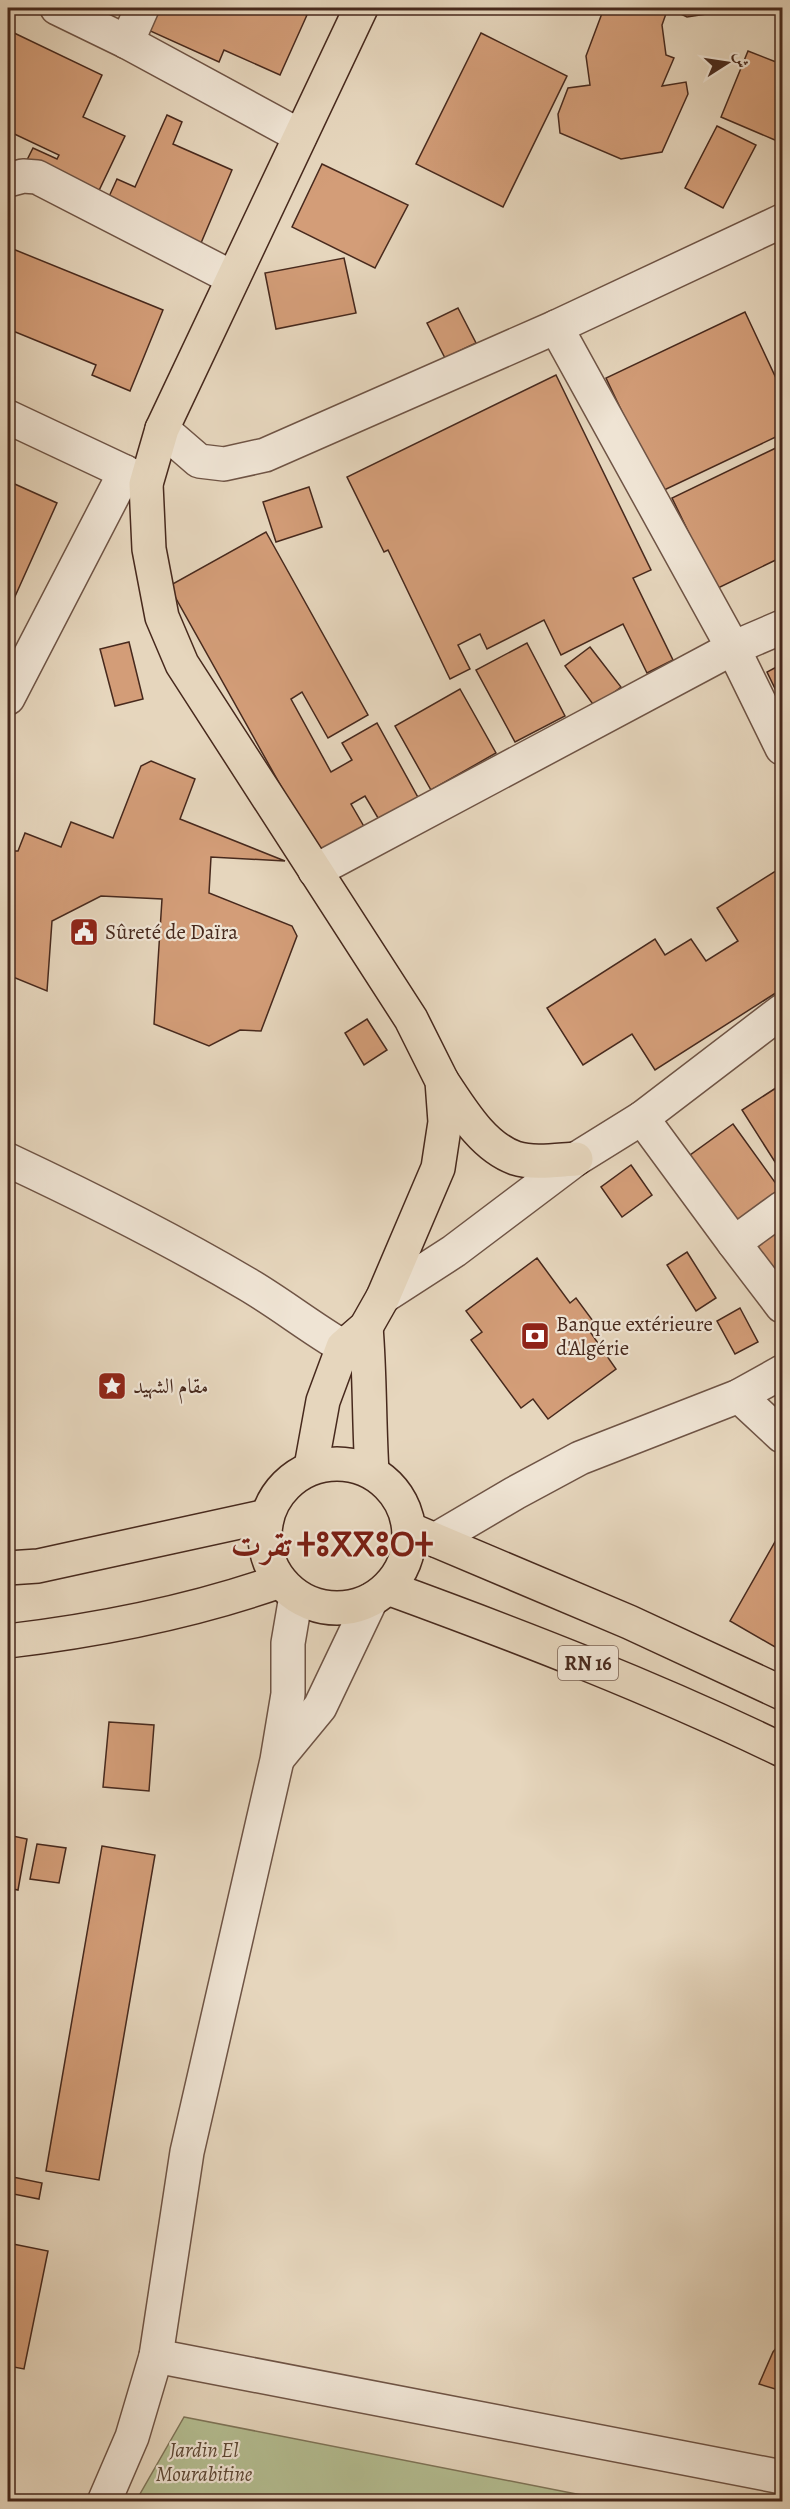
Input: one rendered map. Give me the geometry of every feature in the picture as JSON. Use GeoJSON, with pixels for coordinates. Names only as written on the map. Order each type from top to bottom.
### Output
{"type":"FeatureCollection","features":[{"type":"Feature","properties":{"kind":"main road"},"geometry":{"type":"LineString","coordinates":[[361,8],[162,429],[136,478],[149,549],[162,617],[182,664],[411,1018],[442,1081],[469,1119],[493,1146],[516,1158],[541,1161],[576,1159]]}},
{"type":"Feature","properties":{"kind":"main road"},"geometry":{"type":"LineString","coordinates":[[311,1467],[323,1401],[359,1345],[383,1297],[438,1168],[445,1122],[442,1081]]}},
{"type":"Feature","properties":{"kind":"main road"},"geometry":{"type":"LineString","coordinates":[[359,1345],[368,1412],[372,1472]]}},
{"type":"Feature","properties":{"kind":"main road"},"geometry":{"type":"LineString","coordinates":[[334,1462],[356,1465],[372,1472],[393,1489],[422,1535],[408,1551],[401,1571],[379,1594],[350,1607],[332,1608],[313,1604],[288,1588],[269,1560],[264,1539],[267,1516],[276,1495],[291,1479],[311,1467],[334,1462]]}},
{"type":"Feature","properties":{"kind":"main road"},"geometry":{"type":"LineString","coordinates":[[8,1568],[38,1566],[267,1516]]}},
{"type":"Feature","properties":{"kind":"main road","name":"RN 16"},"geometry":{"type":"LineString","coordinates":[[422,1535],[629,1622],[783,1693]]}},
{"type":"Feature","properties":{"kind":"main road"},"geometry":{"type":"LineString","coordinates":[[8,1641],[114,1625],[237,1596],[288,1588]]}},
{"type":"Feature","properties":{"kind":"main road","name":"RN 16"},"geometry":{"type":"LineString","coordinates":[[379,1594],[579,1659],[783,1750]]}},
{"type":"Feature","properties":{"kind":"street"},"geometry":{"type":"LineString","coordinates":[[57,8],[127,42],[300,136]]}},
{"type":"Feature","properties":{"kind":"street"},"geometry":{"type":"LineString","coordinates":[[127,42],[142,8]]}},
{"type":"Feature","properties":{"kind":"street"},"geometry":{"type":"LineString","coordinates":[[8,180],[23,176],[37,177],[233,278]]}},
{"type":"Feature","properties":{"kind":"street"},"geometry":{"type":"LineString","coordinates":[[162,429],[199,461],[224,464],[276,451],[556,327],[783,221]]}},
{"type":"Feature","properties":{"kind":"street"},"geometry":{"type":"LineString","coordinates":[[556,327],[733,648],[783,748]]}},
{"type":"Feature","properties":{"kind":"street"},"geometry":{"type":"LineString","coordinates":[[8,417],[136,478],[8,698]]}},
{"type":"Feature","properties":{"kind":"street"},"geometry":{"type":"LineString","coordinates":[[315,871],[733,648],[783,627]]}},
{"type":"Feature","properties":{"kind":"street"},"geometry":{"type":"LineString","coordinates":[[383,1297],[454,1251],[576,1159],[642,1118],[783,1011]]}},
{"type":"Feature","properties":{"kind":"street"},"geometry":{"type":"LineString","coordinates":[[642,1118],[734,1244],[783,1306]]}},
{"type":"Feature","properties":{"kind":"street"},"geometry":{"type":"LineString","coordinates":[[8,1160],[110,1209],[359,1345]]}},
{"type":"Feature","properties":{"kind":"street"},"geometry":{"type":"LineString","coordinates":[[734,1244],[783,1208]]}},
{"type":"Feature","properties":{"kind":"street"},"geometry":{"type":"LineString","coordinates":[[422,1535],[515,1493],[580,1458],[739,1396],[783,1372]]}},
{"type":"Feature","properties":{"kind":"street"},"geometry":{"type":"LineString","coordinates":[[739,1396],[783,1436]]}},
{"type":"Feature","properties":{"kind":"street"},"geometry":{"type":"LineString","coordinates":[[104,2502],[132,2437],[156,2356],[187,2152],[277,1760],[288,1694],[288,1588]]}},
{"type":"Feature","properties":{"kind":"street"},"geometry":{"type":"LineString","coordinates":[[277,1760],[320,1707],[379,1594]]}},
{"type":"Feature","properties":{"kind":"street"},"geometry":{"type":"LineString","coordinates":[[156,2356],[783,2477]]}},
{"type":"Feature","properties":{"kind":"green space","name":"Jardin El Mourabitine"},"geometry":{"type":"Polygon","coordinates":[[[184,2417],[612,2501],[136,2501],[184,2417]]]}},
{"type":"Feature","properties":{"kind":"building"},"geometry":{"type":"Polygon","coordinates":[[[145,8],[290,8],[307,15],[280,75],[224,50],[219,62],[137,25],[145,8]]]}},
{"type":"Feature","properties":{"kind":"building"},"geometry":{"type":"Polygon","coordinates":[[[604,8],[668,8],[662,25],[666,55],[674,58],[662,86],[686,82],[688,94],[662,152],[621,159],[560,133],[558,114],[568,88],[590,85],[586,56],[604,8]]]}},
{"type":"Feature","properties":{"kind":"building"},"geometry":{"type":"Polygon","coordinates":[[[668,8],[746,8],[687,17],[668,8]]]}},
{"type":"Feature","properties":{"kind":"building"},"geometry":{"type":"Polygon","coordinates":[[[10,31],[102,75],[83,117],[125,136],[93,203],[22,170],[33,148],[57,159],[59,155],[8,131],[8,35],[10,31]]]}},
{"type":"Feature","properties":{"kind":"building"},"geometry":{"type":"Polygon","coordinates":[[[481,33],[567,76],[503,207],[416,164],[481,33]]]}},
{"type":"Feature","properties":{"kind":"building"},"geometry":{"type":"Polygon","coordinates":[[[782,47],[782,143],[721,117],[748,51],[776,62],[782,47]]]}},
{"type":"Feature","properties":{"kind":"building"},"geometry":{"type":"Polygon","coordinates":[[[167,115],[182,122],[173,144],[232,170],[201,243],[107,201],[117,179],[135,187],[167,115]]]}},
{"type":"Feature","properties":{"kind":"building"},"geometry":{"type":"Polygon","coordinates":[[[717,126],[756,145],[723,208],[685,188],[717,126]]]}},
{"type":"Feature","properties":{"kind":"building"},"geometry":{"type":"Polygon","coordinates":[[[322,164],[408,205],[375,268],[292,227],[322,164]]]}},
{"type":"Feature","properties":{"kind":"building"},"geometry":{"type":"Polygon","coordinates":[[[8,247],[163,310],[130,391],[92,375],[96,365],[8,329],[8,247]]]}},
{"type":"Feature","properties":{"kind":"building"},"geometry":{"type":"Polygon","coordinates":[[[344,258],[356,313],[276,329],[265,273],[344,258]]]}},
{"type":"Feature","properties":{"kind":"building"},"geometry":{"type":"Polygon","coordinates":[[[458,308],[476,343],[445,358],[427,323],[458,308]]]}},
{"type":"Feature","properties":{"kind":"building"},"geometry":{"type":"Polygon","coordinates":[[[745,312],[782,391],[782,434],[660,492],[606,378],[745,312]]]}},
{"type":"Feature","properties":{"kind":"building"},"geometry":{"type":"Polygon","coordinates":[[[556,375],[651,570],[633,578],[673,660],[647,673],[623,624],[561,655],[544,620],[487,649],[480,634],[458,645],[470,669],[450,679],[388,550],[384,552],[347,477],[556,375]]]}},
{"type":"Feature","properties":{"kind":"building"},"geometry":{"type":"Polygon","coordinates":[[[782,445],[782,557],[716,589],[672,498],[782,445]]]}},
{"type":"Feature","properties":{"kind":"building"},"geometry":{"type":"Polygon","coordinates":[[[8,481],[57,503],[8,612],[8,481]]]}},
{"type":"Feature","properties":{"kind":"building"},"geometry":{"type":"Polygon","coordinates":[[[309,487],[322,527],[276,542],[263,502],[309,487]]]}},
{"type":"Feature","properties":{"kind":"building"},"geometry":{"type":"Polygon","coordinates":[[[266,532],[368,715],[328,738],[302,692],[291,699],[331,772],[352,760],[342,743],[377,723],[420,801],[381,823],[365,796],[351,804],[366,830],[320,856],[169,586],[266,532]]]}},
{"type":"Feature","properties":{"kind":"building"},"geometry":{"type":"Polygon","coordinates":[[[129,642],[143,699],[115,706],[100,649],[129,642]]]}},
{"type":"Feature","properties":{"kind":"building"},"geometry":{"type":"Polygon","coordinates":[[[527,643],[565,716],[515,742],[476,670],[527,643]]]}},
{"type":"Feature","properties":{"kind":"building"},"geometry":{"type":"Polygon","coordinates":[[[590,647],[621,687],[595,707],[565,666],[590,647]]]}},
{"type":"Feature","properties":{"kind":"building"},"geometry":{"type":"Polygon","coordinates":[[[782,664],[782,703],[767,672],[782,664]]]}},
{"type":"Feature","properties":{"kind":"building"},"geometry":{"type":"Polygon","coordinates":[[[460,689],[496,753],[431,790],[395,726],[460,689]]]}},
{"type":"Feature","properties":{"kind":"building"},"geometry":{"type":"Polygon","coordinates":[[[151,761],[195,779],[180,819],[285,861],[211,857],[209,893],[292,926],[297,936],[261,1031],[240,1030],[209,1046],[154,1024],[162,899],[101,896],[52,921],[47,991],[8,975],[8,878],[13,878],[8,868],[8,851],[18,851],[25,833],[61,847],[71,822],[113,838],[141,766],[151,761]]]}},
{"type":"Feature","properties":{"kind":"building"},"geometry":{"type":"Polygon","coordinates":[[[782,867],[782,958],[777,961],[782,971],[782,989],[655,1070],[632,1034],[583,1065],[547,1008],[655,939],[665,955],[691,939],[706,961],[738,941],[717,908],[782,867]]]}},
{"type":"Feature","properties":{"kind":"building"},"geometry":{"type":"Polygon","coordinates":[[[367,1019],[387,1050],[364,1065],[345,1033],[367,1019]]]}},
{"type":"Feature","properties":{"kind":"building"},"geometry":{"type":"Polygon","coordinates":[[[782,1084],[782,1173],[742,1110],[782,1084]]]}},
{"type":"Feature","properties":{"kind":"building"},"geometry":{"type":"Polygon","coordinates":[[[733,1124],[782,1192],[738,1229],[686,1158],[733,1124]]]}},
{"type":"Feature","properties":{"kind":"building"},"geometry":{"type":"Polygon","coordinates":[[[631,1165],[652,1195],[622,1217],[601,1187],[631,1165]]]}},
{"type":"Feature","properties":{"kind":"building"},"geometry":{"type":"Polygon","coordinates":[[[782,1225],[782,1318],[742,1249],[782,1225]]]}},
{"type":"Feature","properties":{"kind":"building"},"geometry":{"type":"Polygon","coordinates":[[[687,1252],[716,1298],[696,1311],[667,1265],[687,1252]]]}},
{"type":"Feature","properties":{"kind":"building","name":"Banque extérieure d'Algérie"},"geometry":{"type":"Polygon","coordinates":[[[537,1258],[570,1303],[576,1298],[593,1321],[586,1326],[616,1369],[548,1419],[533,1399],[521,1408],[471,1340],[482,1332],[466,1311],[537,1258]]]}},
{"type":"Feature","properties":{"kind":"building"},"geometry":{"type":"Polygon","coordinates":[[[740,1308],[758,1342],[735,1354],[717,1321],[740,1308]]]}},
{"type":"Feature","properties":{"kind":"building"},"geometry":{"type":"Polygon","coordinates":[[[780,1533],[782,1534],[782,1651],[730,1621],[780,1533]]]}},
{"type":"Feature","properties":{"kind":"building"},"geometry":{"type":"Polygon","coordinates":[[[109,1722],[154,1725],[149,1791],[103,1787],[109,1722]]]}},
{"type":"Feature","properties":{"kind":"building"},"geometry":{"type":"Polygon","coordinates":[[[8,1835],[27,1839],[18,1890],[8,1888],[8,1835]]]}},
{"type":"Feature","properties":{"kind":"building"},"geometry":{"type":"Polygon","coordinates":[[[37,1844],[66,1848],[59,1883],[30,1879],[37,1844]]]}},
{"type":"Feature","properties":{"kind":"building"},"geometry":{"type":"Polygon","coordinates":[[[102,1846],[155,1855],[99,2180],[46,2171],[102,1846]]]}},
{"type":"Feature","properties":{"kind":"building"},"geometry":{"type":"Polygon","coordinates":[[[8,2176],[42,2183],[39,2199],[8,2193],[8,2176]]]}},
{"type":"Feature","properties":{"kind":"building"},"geometry":{"type":"Polygon","coordinates":[[[8,2243],[48,2251],[24,2369],[8,2366],[8,2243]]]}},
{"type":"Feature","properties":{"kind":"building"},"geometry":{"type":"Polygon","coordinates":[[[782,2341],[782,2391],[759,2384],[773,2352],[782,2341]]]}},
{"type":"Feature","properties":{"kind":"place","name":"Sûreté de Daïra"},"geometry":{"type":"Point","coordinates":[84,932]}},
{"type":"Feature","properties":{"kind":"place","name":"Banque extérieure d'Algérie"},"geometry":{"type":"Point","coordinates":[535,1336]}},
{"type":"Feature","properties":{"kind":"place","name":"مقام الشهيد"},"geometry":{"type":"Point","coordinates":[112,1386]}},
{"type":"Feature","properties":{"kind":"district","name":"تقرت ⵜⵓⴳⴳⵓⵔⵜ"},"geometry":{"type":"Point","coordinates":[332,1544]}}]}
